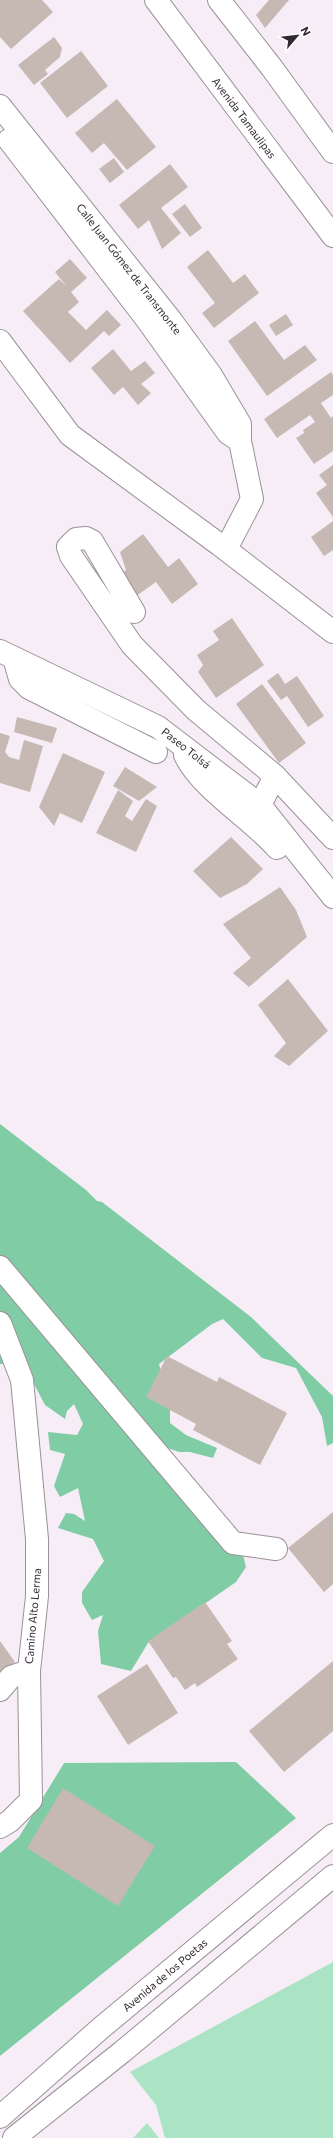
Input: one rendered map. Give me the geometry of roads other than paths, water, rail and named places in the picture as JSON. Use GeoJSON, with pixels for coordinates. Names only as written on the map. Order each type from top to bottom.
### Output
{"type":"FeatureCollection","features":[{"type":"Feature","properties":{"kind":"main road","name":"Avenida Tamaulipas"},"geometry":{"type":"LineString","coordinates":[[156,0],[333,236]]}},
{"type":"Feature","properties":{"kind":"main road"},"geometry":{"type":"LineString","coordinates":[[219,0],[272,68],[333,152]]}},
{"type":"Feature","properties":{"kind":"main road","name":"Calle Juan Gómez de Transmonte"},"geometry":{"type":"LineString","coordinates":[[0,106],[170,319],[203,381]]}},
{"type":"Feature","properties":{"kind":"main road","name":"Calle Juan Gómez de Transmonte"},"geometry":{"type":"LineString","coordinates":[[0,128],[148,321],[240,424],[240,441],[252,499],[226,549]]}},
{"type":"Feature","properties":{"kind":"main road"},"geometry":{"type":"LineString","coordinates":[[0,341],[70,435],[226,549],[333,632]]}},
{"type":"Feature","properties":{"kind":"main road"},"geometry":{"type":"LineString","coordinates":[[134,612],[92,541],[86,538],[76,539],[68,547],[71,556],[132,645],[196,710],[275,776],[333,838]]}},
{"type":"Feature","properties":{"kind":"main road"},"geometry":{"type":"LineString","coordinates":[[7,655],[20,679],[29,688],[156,752]]}},
{"type":"Feature","properties":{"kind":"main road","name":"Paseo Tolsá"},"geometry":{"type":"LineString","coordinates":[[7,655],[158,727],[260,805],[333,897]]}},
{"type":"Feature","properties":{"kind":"main road"},"geometry":{"type":"LineString","coordinates":[[178,742],[190,766],[201,779],[262,831],[312,887]]}},
{"type":"Feature","properties":{"kind":"main road"},"geometry":{"type":"LineString","coordinates":[[260,805],[275,776]]}},
{"type":"Feature","properties":{"kind":"main road"},"geometry":{"type":"LineString","coordinates":[[0,1267],[233,1544],[276,1549]]}},
{"type":"Feature","properties":{"kind":"main road","name":"Camino Alto Lerma"},"geometry":{"type":"LineString","coordinates":[[0,1323],[22,1380],[37,1539],[37,1596],[29,1671],[32,1800],[10,1821],[0,1827]]}},
{"type":"Feature","properties":{"kind":"main road"},"geometry":{"type":"LineString","coordinates":[[0,1690],[11,1678],[29,1671]]}},
{"type":"Feature","properties":{"kind":"main road","name":"Avenida de los Poetas"},"geometry":{"type":"LineString","coordinates":[[0,2117],[101,2028],[333,1835]]}},
{"type":"Feature","properties":{"kind":"main road"},"geometry":{"type":"LineString","coordinates":[[14,2138],[122,2052],[333,1876]]}}]}
